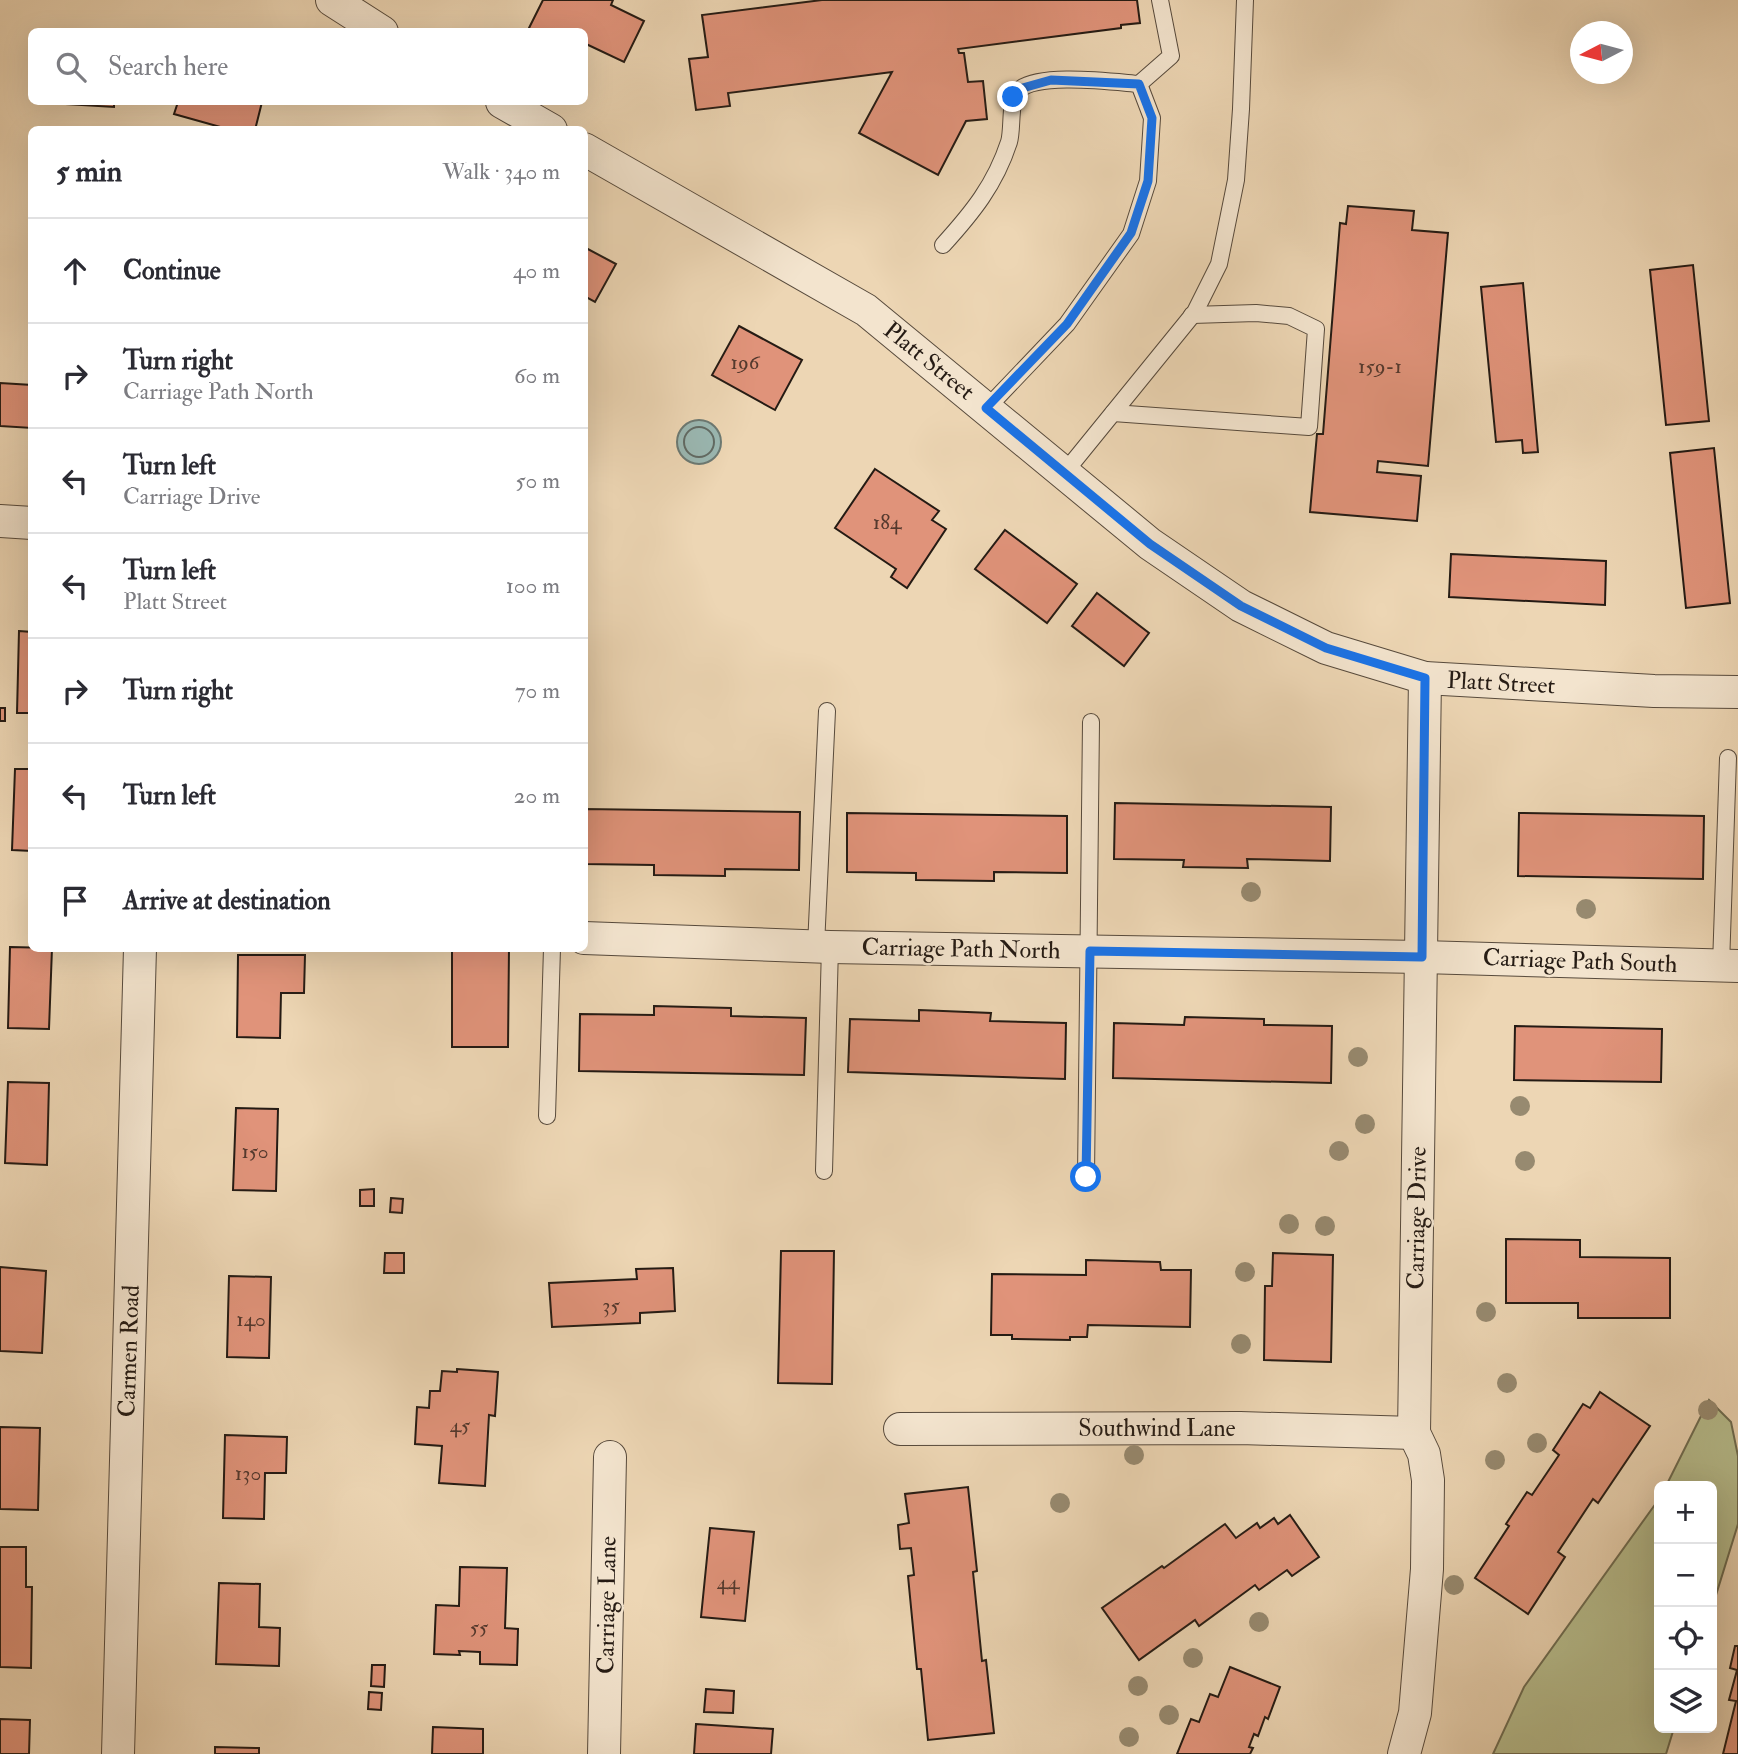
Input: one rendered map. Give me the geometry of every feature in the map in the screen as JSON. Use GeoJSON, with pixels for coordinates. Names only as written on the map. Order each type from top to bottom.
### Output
{"type":"FeatureCollection","features":[{"type":"Feature","properties":{"kind":"street"},"geometry":{"type":"LineString","coordinates":[[331,0],[376,28]]}},
{"type":"Feature","properties":{"kind":"street"},"geometry":{"type":"LineString","coordinates":[[507,105],[544,126]]}},
{"type":"Feature","properties":{"kind":"street","name":"Platt Street"},"geometry":{"type":"LineString","coordinates":[[588,151],[866,310],[1150,544],[1241,606],[1326,648],[1425,678],[1654,691],[1738,692]]}},
{"type":"Feature","properties":{"kind":"street"},"geometry":{"type":"LineString","coordinates":[[0,521],[28,523]]}},
{"type":"Feature","properties":{"kind":"street","name":"Carriage Drive"},"geometry":{"type":"LineString","coordinates":[[1404,1754],[1415,1713],[1427,1569],[1428,1480],[1424,1454],[1414,1433],[1425,678]]}},
{"type":"Feature","properties":{"kind":"street","name":"Carriage Path North"},"geometry":{"type":"LineString","coordinates":[[588,938],[823,946],[1422,957]]}},
{"type":"Feature","properties":{"kind":"street","name":"Carmen Road"},"geometry":{"type":"LineString","coordinates":[[118,1754],[140,952]]}},
{"type":"Feature","properties":{"kind":"street","name":"Carriage Path South"},"geometry":{"type":"LineString","coordinates":[[1422,957],[1729,965]]}},
{"type":"Feature","properties":{"kind":"street","name":"Southwind Lane"},"geometry":{"type":"LineString","coordinates":[[900,1429],[1240,1428],[1414,1433]]}},
{"type":"Feature","properties":{"kind":"street","name":"Carriage Lane"},"geometry":{"type":"LineString","coordinates":[[604,1754],[610,1457]]}},
{"type":"Feature","properties":{"kind":"lane"},"geometry":{"type":"LineString","coordinates":[[943,245],[975,210],[995,178],[1010,140],[1013,97],[1019,89],[1051,80],[1139,84],[1171,56],[1160,0]]}},
{"type":"Feature","properties":{"kind":"lane"},"geometry":{"type":"LineString","coordinates":[[1065,472],[1192,314],[1220,264],[1232,206],[1241,109],[1245,0]]}},
{"type":"Feature","properties":{"kind":"lane"},"geometry":{"type":"LineString","coordinates":[[986,408],[1067,324],[1131,233],[1148,181],[1152,118],[1139,84]]}},
{"type":"Feature","properties":{"kind":"lane"},"geometry":{"type":"LineString","coordinates":[[1113,413],[1310,426],[1316,330],[1289,316],[1256,313],[1192,314]]}},
{"type":"Feature","properties":{"kind":"lane"},"geometry":{"type":"LineString","coordinates":[[824,1171],[823,946],[827,711]]}},
{"type":"Feature","properties":{"kind":"lane"},"geometry":{"type":"LineString","coordinates":[[1086,1177],[1090,951],[1087,880],[1091,722]]}},
{"type":"Feature","properties":{"kind":"lane"},"geometry":{"type":"LineString","coordinates":[[1728,758],[1729,965]]}},
{"type":"Feature","properties":{"kind":"lane"},"geometry":{"type":"LineString","coordinates":[[547,1116],[552,952]]}},
{"type":"Feature","properties":{"kind":"green space"},"geometry":{"type":"Polygon","coordinates":[[[1709,1400],[1731,1422],[1738,1456],[1738,1524],[1717,1592],[1717,1481],[1668,1481],[1709,1400]]]}},
{"type":"Feature","properties":{"kind":"green space"},"geometry":{"type":"Polygon","coordinates":[[[1654,1506],[1654,1733],[1672,1733],[1666,1754],[1493,1754],[1524,1687],[1654,1506]]]}},
{"type":"Feature","properties":{"kind":"water"},"geometry":{"type":"Polygon","coordinates":[[[699,420],[714,427],[721,442],[714,457],[699,464],[684,457],[677,442],[684,427],[699,420]]]}},
{"type":"Feature","properties":{"kind":"building"},"geometry":{"type":"Polygon","coordinates":[[[543,0],[613,0],[611,5],[644,21],[624,62],[588,45],[588,28],[529,28],[543,0]]]}},
{"type":"Feature","properties":{"kind":"building"},"geometry":{"type":"Polygon","coordinates":[[[822,0],[1137,0],[1140,23],[1121,25],[1121,28],[958,49],[959,53],[964,53],[968,82],[983,81],[987,119],[966,121],[938,175],[859,133],[892,72],[728,93],[730,106],[696,110],[689,59],[708,57],[702,15],[822,0]]]}},
{"type":"Feature","properties":{"kind":"building"},"geometry":{"type":"Polygon","coordinates":[[[81,105],[114,105],[114,107],[81,105]]]}},
{"type":"Feature","properties":{"kind":"building"},"geometry":{"type":"Polygon","coordinates":[[[177,105],[261,105],[256,126],[217,126],[174,114],[177,105]]]}},
{"type":"Feature","properties":{"kind":"building"},"geometry":{"type":"Polygon","coordinates":[[[1348,206],[1414,211],[1412,230],[1448,233],[1428,466],[1378,461],[1377,472],[1421,476],[1417,521],[1310,512],[1317,434],[1323,434],[1340,223],[1346,224],[1348,206]]]}},
{"type":"Feature","properties":{"kind":"building"},"geometry":{"type":"Polygon","coordinates":[[[588,249],[616,264],[595,302],[588,298],[588,249]]]}},
{"type":"Feature","properties":{"kind":"building"},"geometry":{"type":"Polygon","coordinates":[[[1693,265],[1709,421],[1666,425],[1650,270],[1693,265]]]}},
{"type":"Feature","properties":{"kind":"building"},"geometry":{"type":"Polygon","coordinates":[[[1523,283],[1538,452],[1523,453],[1522,440],[1496,442],[1481,287],[1523,283]]]}},
{"type":"Feature","properties":{"kind":"building"},"geometry":{"type":"Polygon","coordinates":[[[739,326],[802,360],[775,410],[712,375],[739,326]]]}},
{"type":"Feature","properties":{"kind":"building"},"geometry":{"type":"Polygon","coordinates":[[[0,383],[28,385],[28,428],[0,426],[0,383]]]}},
{"type":"Feature","properties":{"kind":"building"},"geometry":{"type":"Polygon","coordinates":[[[1714,448],[1730,603],[1686,608],[1670,453],[1714,448]]]}},
{"type":"Feature","properties":{"kind":"building"},"geometry":{"type":"Polygon","coordinates":[[[875,469],[939,511],[932,520],[946,529],[907,588],[891,577],[896,569],[835,528],[875,469]]]}},
{"type":"Feature","properties":{"kind":"building"},"geometry":{"type":"Polygon","coordinates":[[[1005,530],[1077,584],[1047,623],[975,569],[1005,530]]]}},
{"type":"Feature","properties":{"kind":"building"},"geometry":{"type":"Polygon","coordinates":[[[1451,554],[1606,561],[1605,605],[1449,597],[1451,554]]]}},
{"type":"Feature","properties":{"kind":"building"},"geometry":{"type":"Polygon","coordinates":[[[1097,593],[1149,633],[1124,666],[1072,626],[1097,593]]]}},
{"type":"Feature","properties":{"kind":"building"},"geometry":{"type":"Polygon","coordinates":[[[19,631],[28,632],[28,713],[17,713],[19,631]]]}},
{"type":"Feature","properties":{"kind":"building"},"geometry":{"type":"Polygon","coordinates":[[[0,708],[5,708],[5,721],[0,721],[0,708]]]}},
{"type":"Feature","properties":{"kind":"building"},"geometry":{"type":"Polygon","coordinates":[[[15,769],[28,769],[28,851],[12,850],[15,769]]]}},
{"type":"Feature","properties":{"kind":"building"},"geometry":{"type":"Polygon","coordinates":[[[1115,803],[1331,807],[1330,861],[1247,859],[1248,868],[1183,867],[1184,860],[1114,859],[1115,803]]]}},
{"type":"Feature","properties":{"kind":"building"},"geometry":{"type":"Polygon","coordinates":[[[588,809],[800,812],[799,870],[725,869],[725,876],[654,875],[654,865],[588,864],[588,809]]]}},
{"type":"Feature","properties":{"kind":"building"},"geometry":{"type":"Polygon","coordinates":[[[847,813],[1067,816],[1067,873],[994,872],[994,881],[916,880],[916,873],[847,872],[847,813]]]}},
{"type":"Feature","properties":{"kind":"building"},"geometry":{"type":"Polygon","coordinates":[[[1519,813],[1704,816],[1703,879],[1518,876],[1519,813]]]}},
{"type":"Feature","properties":{"kind":"building"},"geometry":{"type":"Polygon","coordinates":[[[10,947],[28,947],[28,952],[52,952],[49,1029],[8,1028],[10,947]]]}},
{"type":"Feature","properties":{"kind":"building"},"geometry":{"type":"Polygon","coordinates":[[[452,952],[509,952],[508,1047],[452,1047],[452,952]]]}},
{"type":"Feature","properties":{"kind":"building"},"geometry":{"type":"Polygon","coordinates":[[[238,955],[305,955],[304,993],[281,993],[280,1038],[237,1037],[238,955]]]}},
{"type":"Feature","properties":{"kind":"building"},"geometry":{"type":"Polygon","coordinates":[[[654,1006],[731,1008],[731,1016],[806,1018],[804,1075],[579,1071],[580,1014],[654,1015],[654,1006]]]}},
{"type":"Feature","properties":{"kind":"building"},"geometry":{"type":"Polygon","coordinates":[[[919,1010],[991,1013],[990,1021],[1066,1023],[1065,1079],[848,1072],[850,1019],[919,1021],[919,1010]]]}},
{"type":"Feature","properties":{"kind":"building"},"geometry":{"type":"Polygon","coordinates":[[[1185,1017],[1264,1019],[1264,1025],[1332,1026],[1331,1083],[1113,1078],[1114,1023],[1184,1025],[1185,1017]]]}},
{"type":"Feature","properties":{"kind":"building"},"geometry":{"type":"Polygon","coordinates":[[[1515,1026],[1662,1029],[1661,1082],[1514,1080],[1515,1026]]]}},
{"type":"Feature","properties":{"kind":"building"},"geometry":{"type":"Polygon","coordinates":[[[8,1082],[49,1083],[47,1165],[5,1163],[8,1082]]]}},
{"type":"Feature","properties":{"kind":"building"},"geometry":{"type":"Polygon","coordinates":[[[236,1108],[278,1109],[276,1191],[233,1190],[236,1108]]]}},
{"type":"Feature","properties":{"kind":"building"},"geometry":{"type":"Polygon","coordinates":[[[374,1189],[374,1206],[360,1206],[360,1190],[374,1189]]]}},
{"type":"Feature","properties":{"kind":"building"},"geometry":{"type":"Polygon","coordinates":[[[391,1198],[403,1199],[402,1213],[390,1212],[391,1198]]]}},
{"type":"Feature","properties":{"kind":"building"},"geometry":{"type":"Polygon","coordinates":[[[1506,1239],[1580,1240],[1580,1257],[1670,1258],[1670,1318],[1578,1318],[1578,1303],[1506,1303],[1506,1239]]]}},
{"type":"Feature","properties":{"kind":"building"},"geometry":{"type":"Polygon","coordinates":[[[781,1251],[834,1251],[832,1384],[778,1383],[781,1251]]]}},
{"type":"Feature","properties":{"kind":"building"},"geometry":{"type":"Polygon","coordinates":[[[385,1253],[404,1253],[404,1273],[384,1273],[385,1253]]]}},
{"type":"Feature","properties":{"kind":"building"},"geometry":{"type":"Polygon","coordinates":[[[1273,1253],[1333,1255],[1331,1362],[1264,1360],[1265,1286],[1272,1286],[1273,1253]]]}},
{"type":"Feature","properties":{"kind":"building"},"geometry":{"type":"Polygon","coordinates":[[[1086,1260],[1160,1262],[1161,1270],[1191,1270],[1190,1327],[1088,1325],[1087,1337],[1070,1337],[1070,1340],[1012,1339],[1012,1335],[991,1335],[992,1274],[1086,1275],[1086,1260]]]}},
{"type":"Feature","properties":{"kind":"building"},"geometry":{"type":"Polygon","coordinates":[[[0,1267],[46,1271],[42,1353],[0,1351],[0,1267]]]}},
{"type":"Feature","properties":{"kind":"building"},"geometry":{"type":"Polygon","coordinates":[[[673,1268],[675,1311],[640,1313],[640,1323],[552,1327],[549,1283],[637,1279],[636,1269],[673,1268]]]}},
{"type":"Feature","properties":{"kind":"building"},"geometry":{"type":"Polygon","coordinates":[[[229,1276],[271,1277],[269,1358],[227,1357],[229,1276]]]}},
{"type":"Feature","properties":{"kind":"building"},"geometry":{"type":"Polygon","coordinates":[[[457,1369],[498,1372],[495,1416],[489,1415],[485,1486],[439,1483],[442,1446],[415,1444],[417,1407],[429,1408],[430,1391],[440,1391],[442,1371],[457,1372],[457,1369]]]}},
{"type":"Feature","properties":{"kind":"building"},"geometry":{"type":"Polygon","coordinates":[[[1600,1392],[1650,1426],[1598,1503],[1593,1499],[1558,1552],[1565,1557],[1528,1614],[1475,1578],[1509,1526],[1506,1524],[1527,1492],[1532,1495],[1559,1455],[1553,1450],[1583,1404],[1590,1408],[1600,1392]]]}},
{"type":"Feature","properties":{"kind":"building"},"geometry":{"type":"Polygon","coordinates":[[[0,1427],[40,1428],[38,1510],[0,1509],[0,1427]]]}},
{"type":"Feature","properties":{"kind":"building"},"geometry":{"type":"Polygon","coordinates":[[[225,1435],[287,1437],[286,1473],[265,1473],[264,1519],[223,1518],[225,1435]]]}},
{"type":"Feature","properties":{"kind":"building"},"geometry":{"type":"Polygon","coordinates":[[[968,1487],[977,1571],[973,1572],[982,1661],[986,1660],[994,1733],[928,1740],[921,1669],[917,1669],[908,1576],[914,1575],[911,1548],[900,1549],[898,1525],[909,1523],[905,1494],[968,1487]]]}},
{"type":"Feature","properties":{"kind":"building"},"geometry":{"type":"Polygon","coordinates":[[[1290,1515],[1319,1557],[1292,1576],[1287,1570],[1259,1590],[1255,1585],[1199,1626],[1195,1620],[1139,1660],[1102,1608],[1225,1524],[1236,1538],[1257,1523],[1260,1528],[1274,1518],[1278,1524],[1290,1515]]]}},
{"type":"Feature","properties":{"kind":"building"},"geometry":{"type":"Polygon","coordinates":[[[710,1528],[754,1532],[745,1621],[701,1617],[710,1528]]]}},
{"type":"Feature","properties":{"kind":"building"},"geometry":{"type":"Polygon","coordinates":[[[0,1547],[26,1547],[26,1587],[32,1587],[31,1668],[0,1667],[0,1547]]]}},
{"type":"Feature","properties":{"kind":"building"},"geometry":{"type":"Polygon","coordinates":[[[460,1567],[507,1568],[505,1628],[518,1629],[517,1665],[480,1664],[480,1652],[459,1651],[460,1655],[434,1654],[436,1605],[459,1606],[460,1567]]]}},
{"type":"Feature","properties":{"kind":"building"},"geometry":{"type":"Polygon","coordinates":[[[219,1583],[260,1584],[259,1627],[280,1628],[279,1666],[216,1664],[219,1583]]]}},
{"type":"Feature","properties":{"kind":"building"},"geometry":{"type":"Polygon","coordinates":[[[1735,1646],[1738,1646],[1738,1754],[1723,1754],[1736,1701],[1729,1700],[1737,1670],[1730,1668],[1735,1646]]]}},
{"type":"Feature","properties":{"kind":"building"},"geometry":{"type":"Polygon","coordinates":[[[372,1665],[385,1665],[384,1687],[371,1686],[372,1665]]]}},
{"type":"Feature","properties":{"kind":"building"},"geometry":{"type":"Polygon","coordinates":[[[1230,1667],[1280,1687],[1268,1719],[1265,1717],[1258,1736],[1254,1734],[1249,1747],[1253,1748],[1250,1754],[1177,1754],[1191,1719],[1199,1722],[1210,1694],[1218,1697],[1230,1667]]]}},
{"type":"Feature","properties":{"kind":"building"},"geometry":{"type":"Polygon","coordinates":[[[706,1689],[734,1691],[733,1713],[704,1712],[706,1689]]]}},
{"type":"Feature","properties":{"kind":"building"},"geometry":{"type":"Polygon","coordinates":[[[369,1692],[382,1693],[381,1710],[368,1709],[369,1692]]]}},
{"type":"Feature","properties":{"kind":"building"},"geometry":{"type":"Polygon","coordinates":[[[0,1719],[30,1720],[29,1754],[0,1754],[0,1719]]]}},
{"type":"Feature","properties":{"kind":"building"},"geometry":{"type":"Polygon","coordinates":[[[696,1724],[773,1729],[771,1754],[694,1754],[696,1724]]]}},
{"type":"Feature","properties":{"kind":"building"},"geometry":{"type":"Polygon","coordinates":[[[433,1727],[483,1729],[483,1754],[432,1754],[433,1727]]]}},
{"type":"Feature","properties":{"kind":"building"},"geometry":{"type":"Polygon","coordinates":[[[215,1747],[259,1748],[259,1754],[215,1754],[215,1747]]]}},
{"type":"Feature","properties":{"kind":"route"},"geometry":{"type":"LineString","coordinates":[[1013,97],[1019,89],[1051,80],[1139,84],[1152,118],[1148,181],[1131,233],[1067,324],[986,408],[1150,544],[1241,606],[1326,648],[1425,678],[1422,957],[1090,951],[1086,1177]]}}]}
